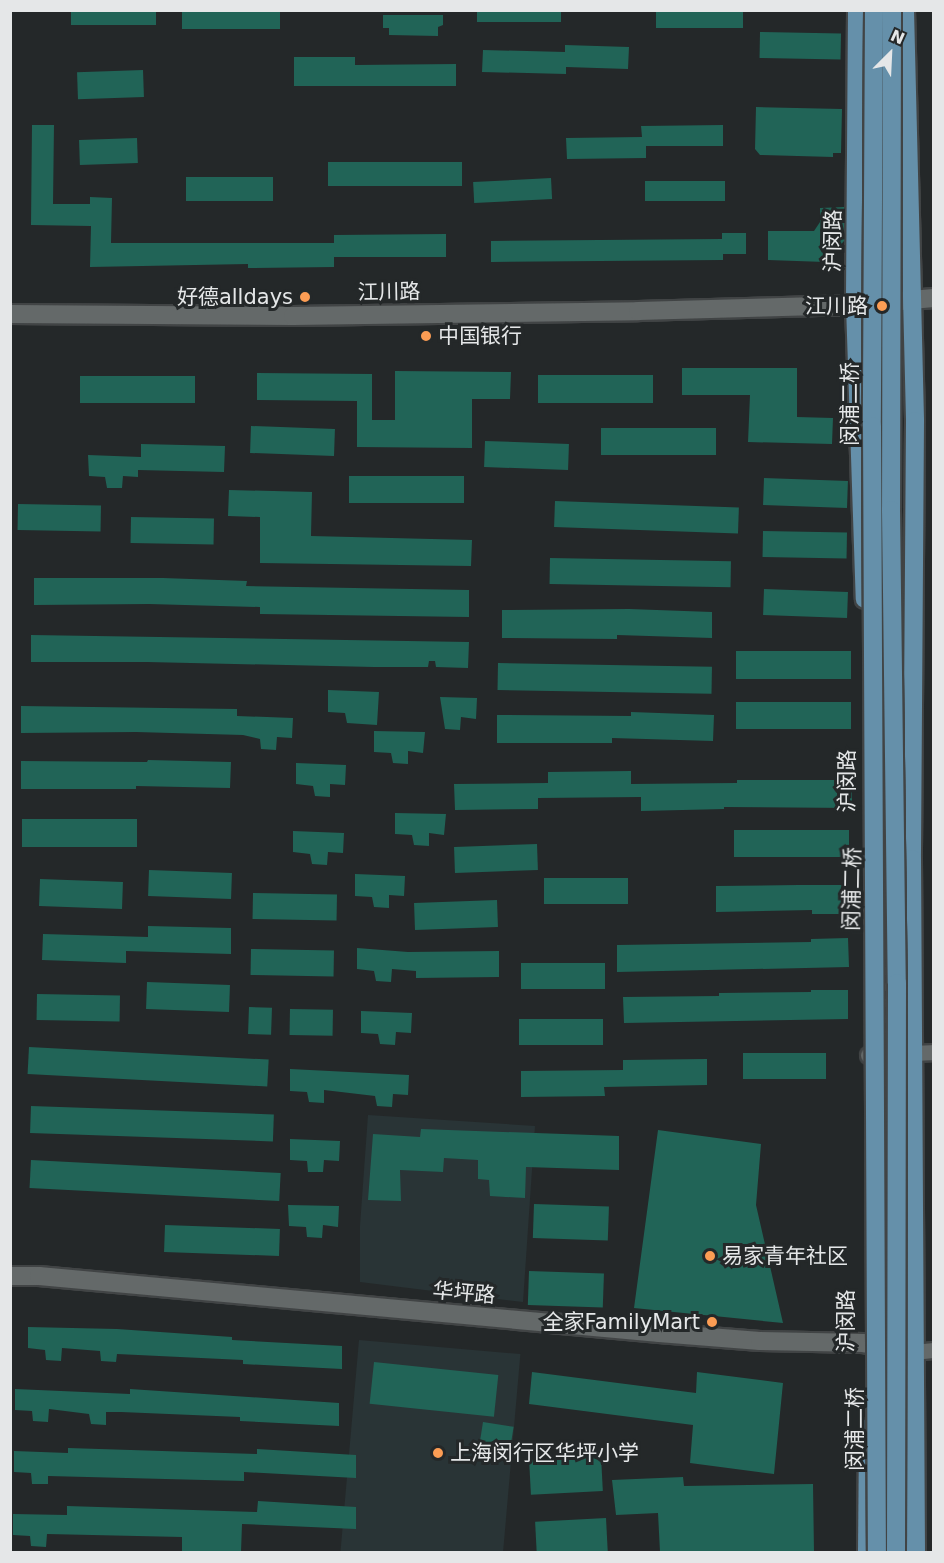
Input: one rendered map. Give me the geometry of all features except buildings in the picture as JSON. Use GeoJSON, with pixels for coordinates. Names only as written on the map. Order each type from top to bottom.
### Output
{"type":"FeatureCollection","features":[{"type":"Feature","properties":{"kind":"main road","name":"沪闵路"},"geometry":{"type":"LineString","coordinates":[[857,10],[855,305],[870,758],[867,1552]]}},
{"type":"Feature","properties":{"kind":"main road","name":"闵浦二桥"},"geometry":{"type":"LineString","coordinates":[[874,10],[872,426],[878,1552]]}},
{"type":"Feature","properties":{"kind":"main road","name":"闵浦二桥"},"geometry":{"type":"LineString","coordinates":[[892,10],[891,510],[897,983],[896,1552]]}},
{"type":"Feature","properties":{"kind":"main road"},"geometry":{"type":"LineString","coordinates":[[905,10],[915,421],[913,1053],[916,1552]]}},
{"type":"Feature","properties":{"kind":"main road","name":"江川路"},"geometry":{"type":"LineString","coordinates":[[10,314],[293,316],[855,305],[911,302],[933,298]]}},
{"type":"Feature","properties":{"kind":"main road","name":"华坪路"},"geometry":{"type":"LineString","coordinates":[[10,1276],[681,1335],[760,1341],[869,1344],[914,1352]]}},
{"type":"Feature","properties":{"kind":"street"},"geometry":{"type":"LineString","coordinates":[[868,1055],[933,1052]]}},
{"type":"Feature","properties":{"kind":"street"},"geometry":{"type":"LineString","coordinates":[[914,1352],[933,1350]]}},
{"type":"Feature","properties":{"kind":"shaded area"},"geometry":{"type":"Polygon","coordinates":[[[368,1115],[535,1126],[523,1302],[360,1282],[360,1226],[368,1115]]]}},
{"type":"Feature","properties":{"kind":"shaded area","name":"上海闵行区华坪小学"},"geometry":{"type":"Polygon","coordinates":[[[359,1340],[520,1354],[503,1552],[341,1551],[359,1340]]]}},
{"type":"Feature","properties":{"kind":"railway"},"geometry":{"type":"LineString","coordinates":[[887,10],[885,503],[892,1552]]}},
{"type":"Feature","properties":{"kind":"place","name":"好德alldays"},"geometry":{"type":"Point","coordinates":[305,297]}},
{"type":"Feature","properties":{"kind":"place","name":"江川路"},"geometry":{"type":"Point","coordinates":[882,306]}},
{"type":"Feature","properties":{"kind":"place","name":"中国银行"},"geometry":{"type":"Point","coordinates":[426,336]}},
{"type":"Feature","properties":{"kind":"place","name":"易家青年社区"},"geometry":{"type":"Point","coordinates":[710,1256]}},
{"type":"Feature","properties":{"kind":"place","name":"全家FamilyMart"},"geometry":{"type":"Point","coordinates":[712,1322]}},
{"type":"Feature","properties":{"kind":"place","name":"上海闵行区华坪小学"},"geometry":{"type":"Point","coordinates":[438,1453]}}]}
